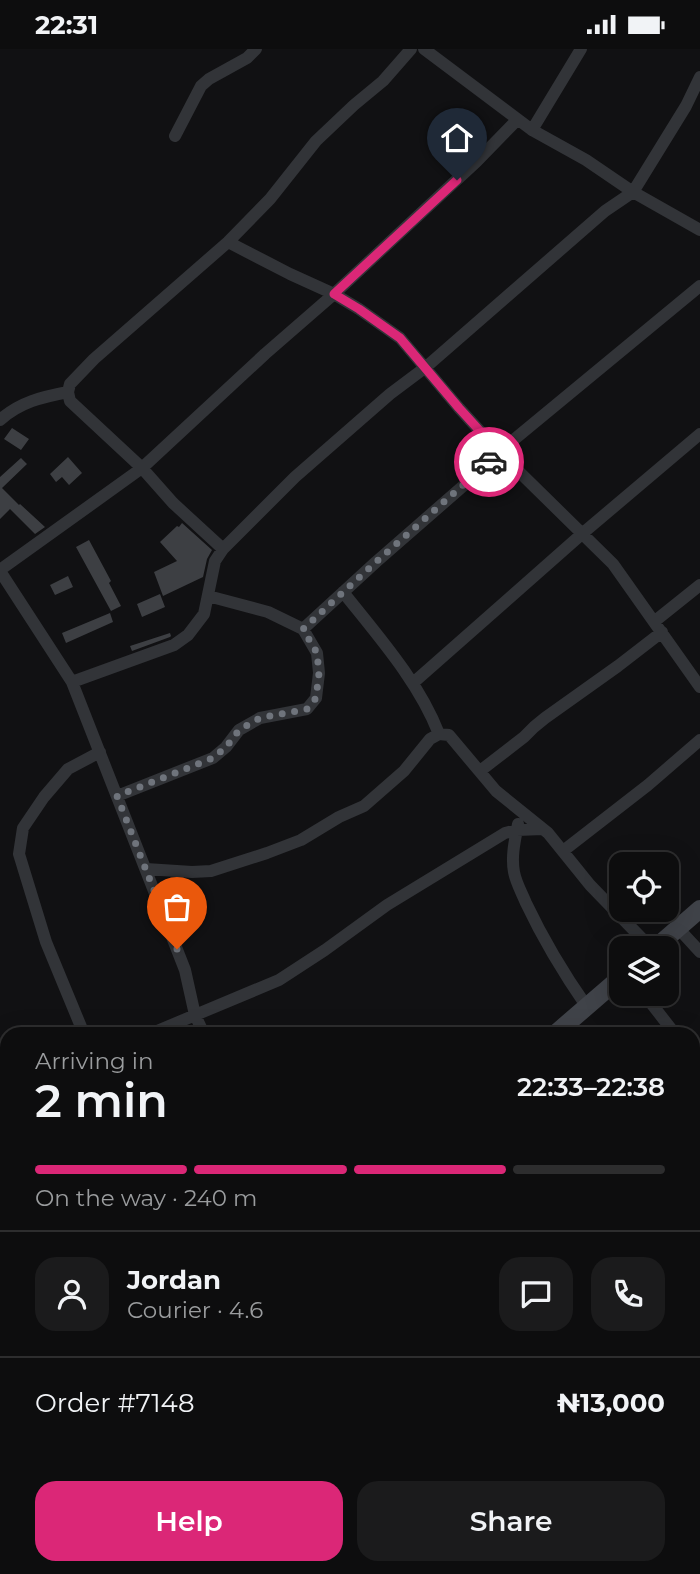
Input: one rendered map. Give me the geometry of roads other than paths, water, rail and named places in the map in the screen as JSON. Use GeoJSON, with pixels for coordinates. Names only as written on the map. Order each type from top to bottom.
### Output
{"type":"FeatureCollection","features":[{"type":"Feature","properties":{"kind":"main road"},"geometry":{"type":"LineString","coordinates":[[668,936],[700,909]]}},
{"type":"Feature","properties":{"kind":"main road"},"geometry":{"type":"LineString","coordinates":[[563,1027],[609,988]]}},
{"type":"Feature","properties":{"kind":"street"},"geometry":{"type":"LineString","coordinates":[[175,136],[201,86],[247,58],[256,49]]}},
{"type":"Feature","properties":{"kind":"street"},"geometry":{"type":"LineString","coordinates":[[223,549],[70,401],[70,384],[94,359],[229,242],[270,199],[316,141],[383,81],[411,49]]}},
{"type":"Feature","properties":{"kind":"street"},"geometry":{"type":"LineString","coordinates":[[424,49],[532,130],[700,230]]}},
{"type":"Feature","properties":{"kind":"street"},"geometry":{"type":"LineString","coordinates":[[532,130],[581,49]]}},
{"type":"Feature","properties":{"kind":"street"},"geometry":{"type":"LineString","coordinates":[[72,682],[174,645],[188,635],[204,614],[215,561],[223,549],[295,477],[390,394],[426,367],[605,211],[633,192],[686,106],[700,77]]}},
{"type":"Feature","properties":{"kind":"street"},"geometry":{"type":"LineString","coordinates":[[201,1027],[195,1015],[185,970],[72,682],[0,571],[142,468],[334,294],[477,161],[517,120]]}},
{"type":"Feature","properties":{"kind":"street"},"geometry":{"type":"LineString","coordinates":[[229,242],[334,294],[400,338],[499,452],[613,564],[700,687]]}},
{"type":"Feature","properties":{"kind":"street"},"geometry":{"type":"LineString","coordinates":[[303,629],[499,452],[700,286]]}},
{"type":"Feature","properties":{"kind":"street"},"geometry":{"type":"LineString","coordinates":[[0,420],[40,397],[68,392]]}},
{"type":"Feature","properties":{"kind":"street"},"geometry":{"type":"LineString","coordinates":[[413,683],[700,434]]}},
{"type":"Feature","properties":{"kind":"street"},"geometry":{"type":"LineString","coordinates":[[480,771],[539,722],[608,673],[700,585]]}},
{"type":"Feature","properties":{"kind":"street"},"geometry":{"type":"LineString","coordinates":[[343,592],[413,683],[430,711],[439,734]]}},
{"type":"Feature","properties":{"kind":"street"},"geometry":{"type":"LineString","coordinates":[[117,796],[213,758],[239,730],[260,718],[307,709],[316,698],[319,673],[317,653],[303,629],[268,612],[208,596]]}},
{"type":"Feature","properties":{"kind":"street"},"geometry":{"type":"LineString","coordinates":[[146,869],[211,871],[301,840],[364,806],[404,771],[430,739],[439,734],[449,735],[496,791],[543,829],[590,885],[640,936]]}},
{"type":"Feature","properties":{"kind":"street"},"geometry":{"type":"LineString","coordinates":[[562,851],[648,785],[700,740]]}},
{"type":"Feature","properties":{"kind":"street"},"geometry":{"type":"LineString","coordinates":[[81,1027],[46,942],[19,854],[23,828],[44,797],[68,769],[100,752]]}},
{"type":"Feature","properties":{"kind":"street"},"geometry":{"type":"LineString","coordinates":[[520,812],[513,851],[514,873],[536,925],[587,1007]]}},
{"type":"Feature","properties":{"kind":"street"},"geometry":{"type":"LineString","coordinates":[[167,1027],[279,980],[387,905],[505,833],[543,829]]}},
{"type":"Feature","properties":{"kind":"street"},"geometry":{"type":"LineString","coordinates":[[678,928],[700,953]]}},
{"type":"Feature","properties":{"kind":"street"},"geometry":{"type":"LineString","coordinates":[[653,1006],[670,1027]]}}]}
